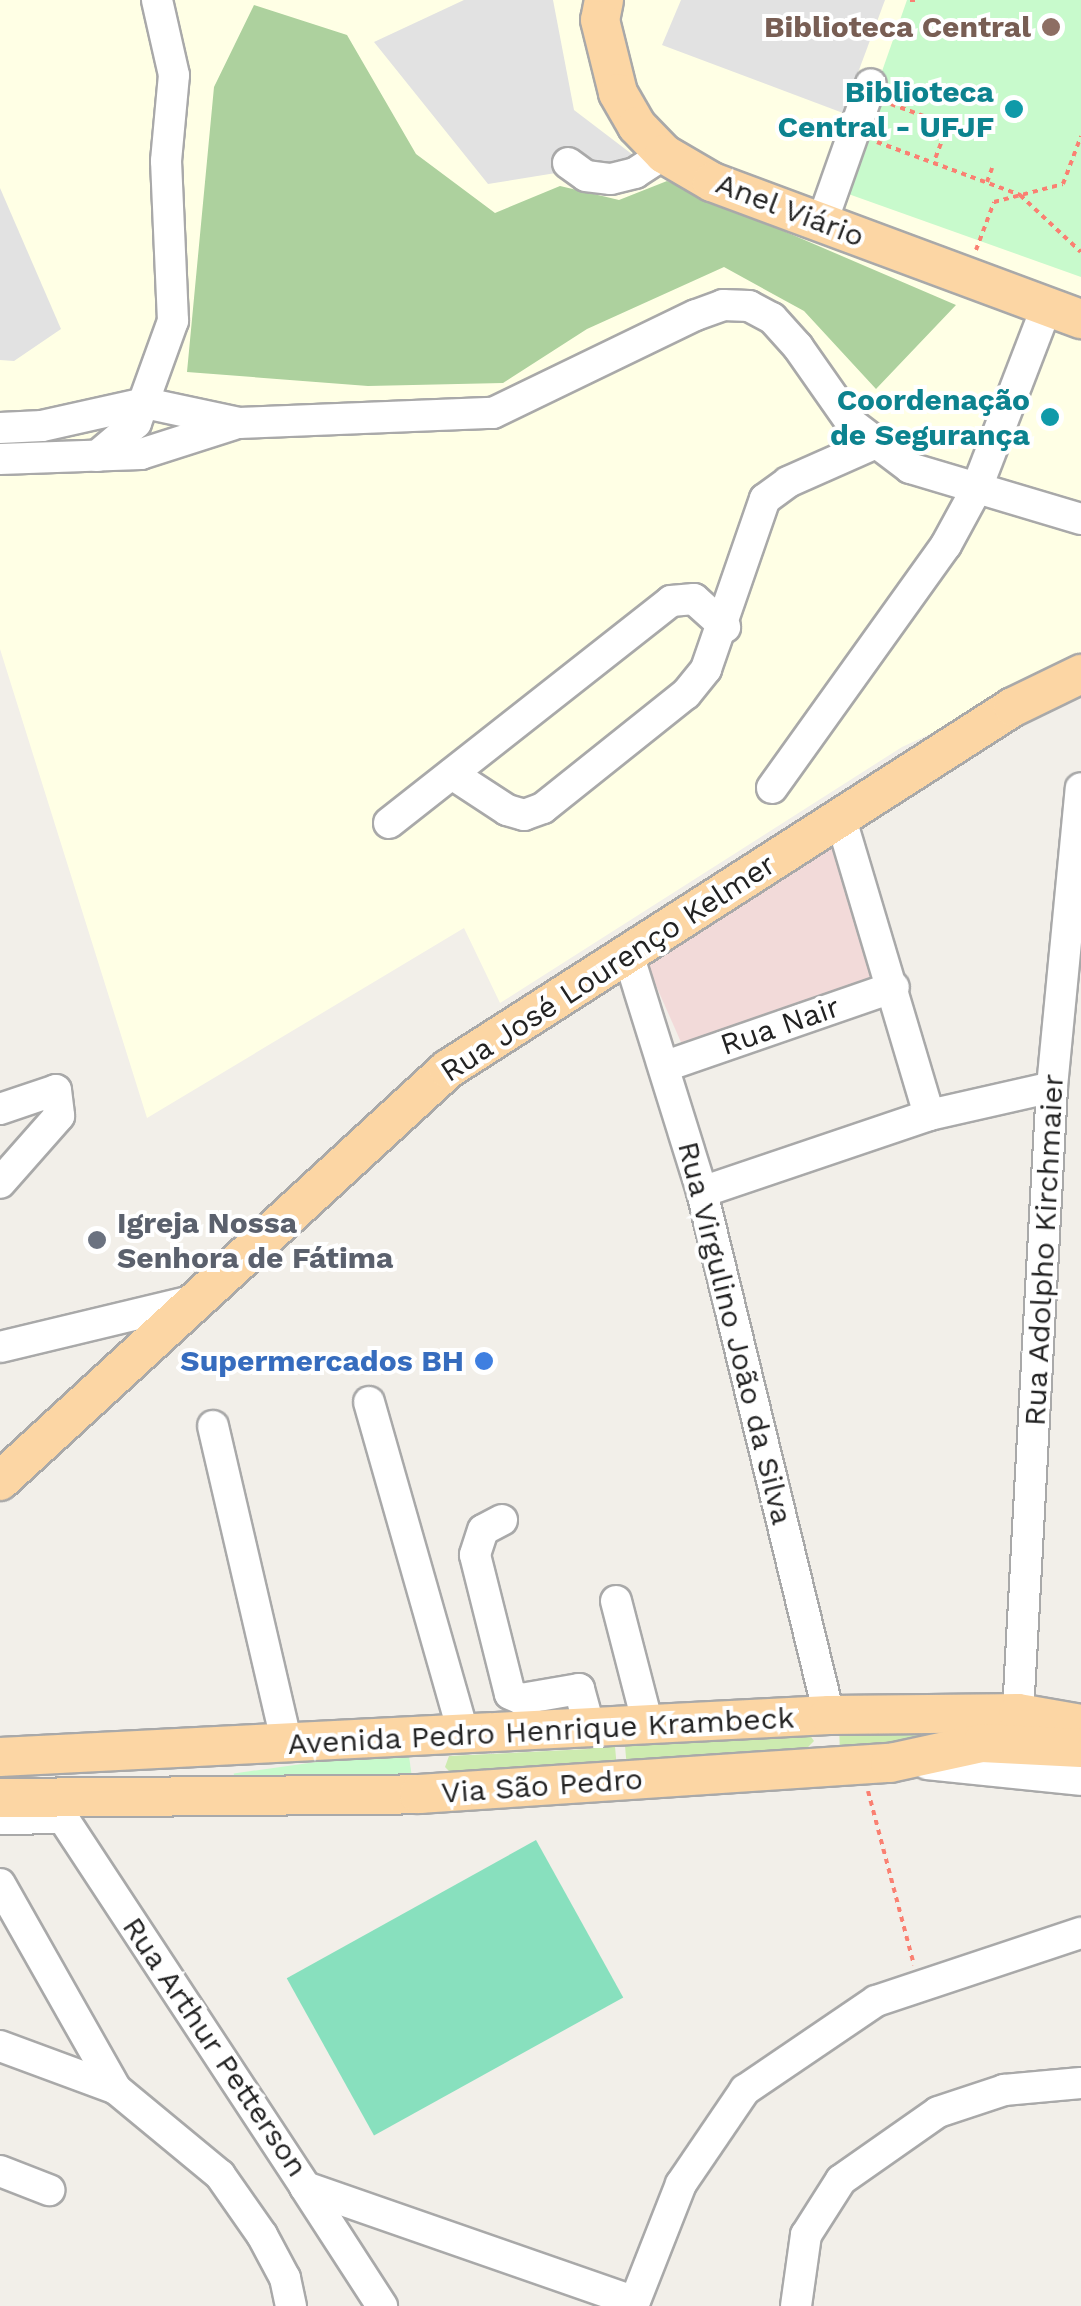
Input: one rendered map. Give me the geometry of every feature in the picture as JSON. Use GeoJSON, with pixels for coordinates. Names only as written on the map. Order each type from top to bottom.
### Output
{"type":"FeatureCollection","features":[{"type":"Feature","properties":{"kind":"main road","name":"Anel Viário"},"geometry":{"type":"LineString","coordinates":[[604,0],[600,20],[618,93],[637,126],[664,154],[712,182],[1064,312]]}},
{"type":"Feature","properties":{"kind":"main road","name":"Rua José Lourenço Kelmer"},"geometry":{"type":"LineString","coordinates":[[0,1481],[448,1069],[1013,707],[1081,674]]}},
{"type":"Feature","properties":{"kind":"main road","name":"Avenida Pedro Henrique Krambeck"},"geometry":{"type":"LineString","coordinates":[[0,1757],[222,1749],[829,1715],[1018,1713],[1081,1724]]}},
{"type":"Feature","properties":{"kind":"main road"},"geometry":{"type":"LineString","coordinates":[[664,1778],[676,1766],[812,1754],[827,1742],[829,1715]]}},
{"type":"Feature","properties":{"kind":"main road"},"geometry":{"type":"LineString","coordinates":[[456,1792],[435,1777],[433,1764],[445,1751],[582,1739],[590,1729]]}},
{"type":"Feature","properties":{"kind":"main road","name":"Via São Pedro"},"geometry":{"type":"LineString","coordinates":[[0,1798],[456,1792],[875,1764],[982,1743],[1081,1748]]}},
{"type":"Feature","properties":{"kind":"main road"},"geometry":{"type":"LineString","coordinates":[[0,1776],[147,1773],[222,1749]]}},
{"type":"Feature","properties":{"kind":"main road"},"geometry":{"type":"LineString","coordinates":[[63,1818],[126,1819],[153,1797]]}},
{"type":"Feature","properties":{"kind":"street"},"geometry":{"type":"LineString","coordinates":[[97,456],[136,423],[146,403],[166,347],[175,296],[166,201],[174,75],[158,0]]}},
{"type":"Feature","properties":{"kind":"street"},"geometry":{"type":"LineString","coordinates":[[822,222],[870,90]]}},
{"type":"Feature","properties":{"kind":"street"},"geometry":{"type":"LineString","coordinates":[[568,163],[586,176],[610,179],[635,173],[664,154]]}},
{"type":"Feature","properties":{"kind":"street"},"geometry":{"type":"LineString","coordinates":[[0,428],[42,426],[146,403],[240,423],[494,413],[696,315],[736,305],[772,318],[852,424],[876,444],[931,478],[1081,519]]}},
{"type":"Feature","properties":{"kind":"street"},"geometry":{"type":"LineString","coordinates":[[772,788],[946,545],[1064,312]]}},
{"type":"Feature","properties":{"kind":"street"},"geometry":{"type":"LineString","coordinates":[[0,460],[165,449],[240,423]]}},
{"type":"Feature","properties":{"kind":"street"},"geometry":{"type":"LineString","coordinates":[[452,774],[507,810],[524,815],[543,808],[686,694],[725,627],[750,526],[765,500],[788,482],[876,444]]}},
{"type":"Feature","properties":{"kind":"street"},"geometry":{"type":"LineString","coordinates":[[389,823],[671,601],[694,599],[725,627]]}},
{"type":"Feature","properties":{"kind":"street","name":"Rua Adolpho Kirchmaier"},"geometry":{"type":"LineString","coordinates":[[1018,1713],[1052,1087],[1081,788]]}},
{"type":"Feature","properties":{"kind":"street"},"geometry":{"type":"LineString","coordinates":[[840,816],[894,987],[929,1116]]}},
{"type":"Feature","properties":{"kind":"street","name":"Rua Virgulino João da Silva"},"geometry":{"type":"LineString","coordinates":[[628,954],[666,1066],[702,1192],[829,1715]]}},
{"type":"Feature","properties":{"kind":"street","name":"Rua Nair"},"geometry":{"type":"LineString","coordinates":[[666,1066],[894,987]]}},
{"type":"Feature","properties":{"kind":"street"},"geometry":{"type":"LineString","coordinates":[[702,1192],[929,1116],[1052,1087]]}},
{"type":"Feature","properties":{"kind":"street"},"geometry":{"type":"LineString","coordinates":[[0,1109],[56,1090],[59,1116],[0,1184]]}},
{"type":"Feature","properties":{"kind":"street"},"geometry":{"type":"LineString","coordinates":[[0,1347],[200,1298]]}},
{"type":"Feature","properties":{"kind":"street"},"geometry":{"type":"LineString","coordinates":[[369,1402],[464,1735]]}},
{"type":"Feature","properties":{"kind":"street"},"geometry":{"type":"LineString","coordinates":[[213,1426],[288,1744]]}},
{"type":"Feature","properties":{"kind":"street"},"geometry":{"type":"LineString","coordinates":[[502,1520],[483,1530],[475,1555],[510,1694],[521,1699],[579,1689],[590,1729]]}},
{"type":"Feature","properties":{"kind":"street"},"geometry":{"type":"LineString","coordinates":[[616,1601],[648,1725]]}},
{"type":"Feature","properties":{"kind":"street"},"geometry":{"type":"LineString","coordinates":[[875,1764],[1020,1769],[1081,1780]]}},
{"type":"Feature","properties":{"kind":"street"},"geometry":{"type":"LineString","coordinates":[[0,1818],[63,1818]]}},
{"type":"Feature","properties":{"kind":"street","name":"Rua Arthur Petterson"},"geometry":{"type":"LineString","coordinates":[[63,1818],[306,2187],[634,2304]]}},
{"type":"Feature","properties":{"kind":"street"},"geometry":{"type":"LineString","coordinates":[[0,1884],[116,2089]]}},
{"type":"Feature","properties":{"kind":"street"},"geometry":{"type":"LineString","coordinates":[[634,2304],[681,2184],[744,2090],[876,2001],[918,1984],[1081,1934]]}},
{"type":"Feature","properties":{"kind":"street"},"geometry":{"type":"LineString","coordinates":[[0,2046],[116,2089],[220,2175],[262,2235],[285,2278],[291,2306]]}},
{"type":"Feature","properties":{"kind":"street"},"geometry":{"type":"LineString","coordinates":[[796,2306],[806,2236],[841,2180],[938,2112],[1004,2090],[1081,2083]]}},
{"type":"Feature","properties":{"kind":"street"},"geometry":{"type":"LineString","coordinates":[[0,2171],[48,2190]]}},
{"type":"Feature","properties":{"kind":"street"},"geometry":{"type":"LineString","coordinates":[[306,2187],[382,2306]]}},
{"type":"Feature","properties":{"kind":"path"},"geometry":{"type":"LineString","coordinates":[[910,0],[920,0]]}},
{"type":"Feature","properties":{"kind":"path"},"geometry":{"type":"LineString","coordinates":[[870,90],[948,125],[934,163]]}},
{"type":"Feature","properties":{"kind":"path"},"geometry":{"type":"LineString","coordinates":[[854,133],[1020,195],[1081,252]]}},
{"type":"Feature","properties":{"kind":"path"},"geometry":{"type":"LineString","coordinates":[[976,250],[994,202],[1063,184],[1081,136]]}},
{"type":"Feature","properties":{"kind":"path"},"geometry":{"type":"LineString","coordinates":[[987,182],[992,168]]}},
{"type":"Feature","properties":{"kind":"path"},"geometry":{"type":"LineString","coordinates":[[875,1764],[918,1984]]}},
{"type":"Feature","properties":{"kind":"shaded area"},"geometry":{"type":"Polygon","coordinates":[[[0,0],[1081,0],[1081,664],[902,747],[500,1003],[464,928],[147,1118],[0,649],[0,0]]]}},
{"type":"Feature","properties":{"kind":"shaded area"},"geometry":{"type":"Polygon","coordinates":[[[464,0],[553,0],[574,110],[658,174],[562,172],[488,184],[374,42],[464,0]]]}},
{"type":"Feature","properties":{"kind":"shaded area"},"geometry":{"type":"Polygon","coordinates":[[[681,0],[885,0],[843,113],[662,45],[681,0]]]}},
{"type":"Feature","properties":{"kind":"shaded area"},"geometry":{"type":"Polygon","coordinates":[[[0,188],[61,329],[14,361],[0,360],[0,188]]]}},
{"type":"Feature","properties":{"kind":"shaded area"},"geometry":{"type":"Polygon","coordinates":[[[836,838],[883,978],[684,1049],[643,956],[836,838]]]}},
{"type":"Feature","properties":{"kind":"green space"},"geometry":{"type":"Polygon","coordinates":[[[907,0],[1081,0],[1081,277],[840,191],[907,0]]]}},
{"type":"Feature","properties":{"kind":"green space"},"geometry":{"type":"Polygon","coordinates":[[[254,5],[347,35],[416,154],[495,213],[560,186],[619,200],[667,181],[956,305],[876,389],[804,311],[724,267],[587,329],[503,383],[368,386],[187,372],[214,87],[254,5]]]}},
{"type":"Feature","properties":{"kind":"green space"},"geometry":{"type":"Polygon","coordinates":[[[974,1722],[840,1755],[839,1724],[974,1722]]]}},
{"type":"Feature","properties":{"kind":"green space"},"geometry":{"type":"Polygon","coordinates":[[[624,1734],[809,1734],[814,1741],[805,1750],[668,1758],[660,1767],[627,1769],[624,1734]]]}},
{"type":"Feature","properties":{"kind":"green space"},"geometry":{"type":"Polygon","coordinates":[[[614,1735],[617,1769],[454,1776],[445,1767],[449,1756],[588,1749],[600,1736],[614,1735]]]}},
{"type":"Feature","properties":{"kind":"green space"},"geometry":{"type":"Polygon","coordinates":[[[408,1749],[412,1779],[238,1803],[234,1773],[408,1749]]]}},
{"type":"Feature","properties":{"kind":"green space"},"geometry":{"type":"Polygon","coordinates":[[[536,1840],[623,1997],[374,2136],[287,1978],[536,1840]]]}},
{"type":"Feature","properties":{"kind":"place","name":"Biblioteca Central"},"geometry":{"type":"Point","coordinates":[1051,27]}},
{"type":"Feature","properties":{"kind":"place","name":"Biblioteca Central - UFJF"},"geometry":{"type":"Point","coordinates":[1014,109]}},
{"type":"Feature","properties":{"kind":"place","name":"Coordenação de Segurança"},"geometry":{"type":"Point","coordinates":[1050,417]}},
{"type":"Feature","properties":{"kind":"place","name":"Igreja Nossa Senhora de Fátima"},"geometry":{"type":"Point","coordinates":[97,1240]}},
{"type":"Feature","properties":{"kind":"place","name":"Supermercados BH"},"geometry":{"type":"Point","coordinates":[484,1361]}}]}
